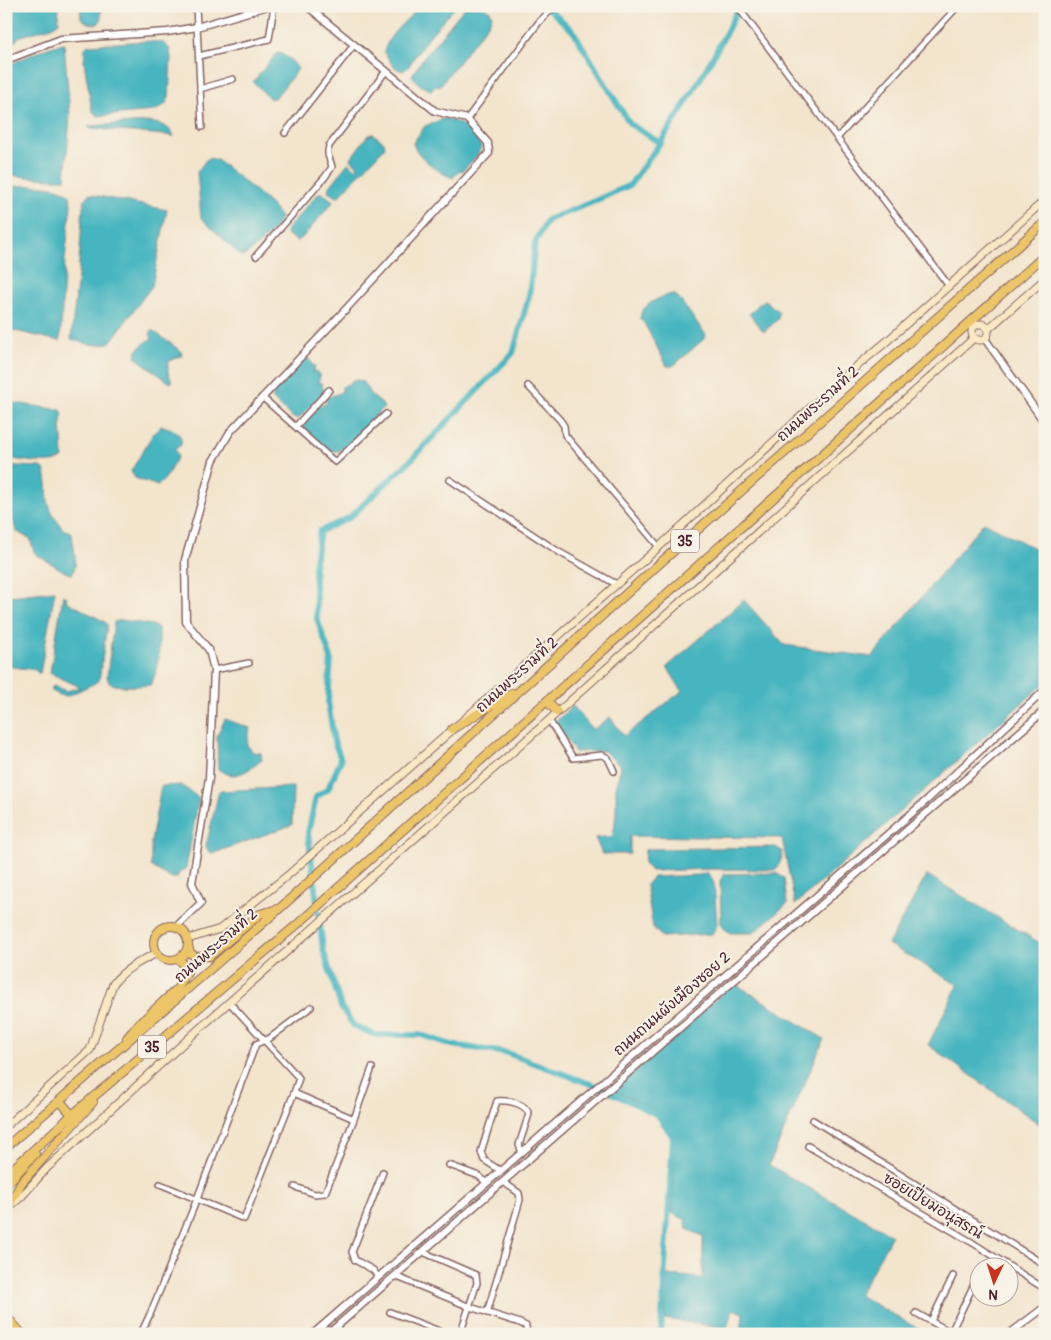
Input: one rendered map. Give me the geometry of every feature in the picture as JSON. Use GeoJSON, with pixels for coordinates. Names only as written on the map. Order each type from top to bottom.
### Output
{"type":"FeatureCollection","features":[{"type":"Feature","properties":{"kind":"main road","name":"ถนนพระรามที่ 2"},"geometry":{"type":"LineString","coordinates":[[188,942],[220,929],[299,866],[659,547],[845,376],[1045,200]]}},
{"type":"Feature","properties":{"kind":"main road","name":"ถนนพระรามที่ 2"},"geometry":{"type":"LineString","coordinates":[[7,1147],[280,909],[667,557],[1045,222]]}},
{"type":"Feature","properties":{"kind":"main road","name":"35"},"geometry":{"type":"LineString","coordinates":[[6,1175],[72,1115],[299,923],[971,325],[1045,255]]}},
{"type":"Feature","properties":{"kind":"main road"},"geometry":{"type":"LineString","coordinates":[[988,329],[982,324],[971,325],[971,334],[979,340],[985,339],[988,329],[1045,279]]}},
{"type":"Feature","properties":{"kind":"main road","name":"35"},"geometry":{"type":"LineString","coordinates":[[7,1210],[95,1123],[229,1002],[549,720],[974,338]]}},
{"type":"Feature","properties":{"kind":"main road"},"geometry":{"type":"LineString","coordinates":[[452,729],[530,681]]}},
{"type":"Feature","properties":{"kind":"main road"},"geometry":{"type":"LineString","coordinates":[[547,701],[557,712]]}},
{"type":"Feature","properties":{"kind":"main road"},"geometry":{"type":"LineString","coordinates":[[188,942],[186,951],[178,959],[167,960],[157,953],[154,942],[159,931],[176,927],[185,934],[188,942],[190,953],[196,957],[210,956],[260,914],[280,909]]}},
{"type":"Feature","properties":{"kind":"main road"},"geometry":{"type":"LineString","coordinates":[[6,1126],[90,1050],[112,984],[118,977],[133,965],[157,953]]}},
{"type":"Feature","properties":{"kind":"main road"},"geometry":{"type":"LineString","coordinates":[[114,1054],[137,1026],[177,989],[187,973],[186,966],[178,959]]}},
{"type":"Feature","properties":{"kind":"main road"},"geometry":{"type":"LineString","coordinates":[[7,1210],[22,1182],[111,1082]]}},
{"type":"Feature","properties":{"kind":"main road"},"geometry":{"type":"LineString","coordinates":[[6,1185],[72,1115],[60,1102]]}},
{"type":"Feature","properties":{"kind":"main road"},"geometry":{"type":"LineString","coordinates":[[6,1316],[22,1334]]}},
{"type":"Feature","properties":{"kind":"street"},"geometry":{"type":"LineString","coordinates":[[196,6],[202,127]]}},
{"type":"Feature","properties":{"kind":"street"},"geometry":{"type":"LineString","coordinates":[[6,60],[61,39],[167,32],[197,27],[268,6]]}},
{"type":"Feature","properties":{"kind":"street"},"geometry":{"type":"LineString","coordinates":[[198,56],[269,39],[274,6]]}},
{"type":"Feature","properties":{"kind":"street"},"geometry":{"type":"LineString","coordinates":[[176,927],[201,902],[192,883],[209,778],[214,670],[209,650],[186,622],[185,560],[213,461],[230,432],[489,153],[488,142],[467,120],[436,111],[307,6]]}},
{"type":"Feature","properties":{"kind":"street"},"geometry":{"type":"LineString","coordinates":[[467,120],[539,22],[555,6]]}},
{"type":"Feature","properties":{"kind":"street"},"geometry":{"type":"LineString","coordinates":[[737,6],[949,286]]}},
{"type":"Feature","properties":{"kind":"street"},"geometry":{"type":"LineString","coordinates":[[836,138],[958,6]]}},
{"type":"Feature","properties":{"kind":"street"},"geometry":{"type":"LineString","coordinates":[[285,132],[354,45]]}},
{"type":"Feature","properties":{"kind":"street"},"geometry":{"type":"LineString","coordinates":[[256,256],[325,177],[332,167],[327,152],[329,146],[386,72]]}},
{"type":"Feature","properties":{"kind":"street"},"geometry":{"type":"LineString","coordinates":[[200,89],[233,79]]}},
{"type":"Feature","properties":{"kind":"street"},"geometry":{"type":"LineString","coordinates":[[985,339],[1045,423]]}},
{"type":"Feature","properties":{"kind":"street"},"geometry":{"type":"LineString","coordinates":[[528,386],[560,420],[564,426],[564,435],[659,547]]}},
{"type":"Feature","properties":{"kind":"street"},"geometry":{"type":"LineString","coordinates":[[296,426],[329,390]]}},
{"type":"Feature","properties":{"kind":"street"},"geometry":{"type":"LineString","coordinates":[[262,397],[336,462],[386,414]]}},
{"type":"Feature","properties":{"kind":"street"},"geometry":{"type":"LineString","coordinates":[[450,480],[559,552],[616,584]]}},
{"type":"Feature","properties":{"kind":"street"},"geometry":{"type":"LineString","coordinates":[[214,670],[249,663]]}},
{"type":"Feature","properties":{"kind":"street","name":"ถนนถนนผังเมืองซอย 2"},"geometry":{"type":"LineString","coordinates":[[313,1334],[615,1070],[854,865],[953,777],[1045,690]]}},
{"type":"Feature","properties":{"kind":"street","name":"ถนนถนนผังเมืองซอย 2"},"geometry":{"type":"LineString","coordinates":[[328,1334],[1045,710]]}},
{"type":"Feature","properties":{"kind":"street"},"geometry":{"type":"LineString","coordinates":[[549,720],[573,758],[602,755],[608,758],[614,771]]}},
{"type":"Feature","properties":{"kind":"street"},"geometry":{"type":"LineString","coordinates":[[953,777],[959,784]]}},
{"type":"Feature","properties":{"kind":"street"},"geometry":{"type":"LineString","coordinates":[[160,1184],[244,1219],[294,1093],[299,1078],[229,1002]]}},
{"type":"Feature","properties":{"kind":"street"},"geometry":{"type":"LineString","coordinates":[[138,1334],[143,1329],[151,1312],[197,1199],[256,1044],[270,1038],[311,1007]]}},
{"type":"Feature","properties":{"kind":"street"},"geometry":{"type":"LineString","coordinates":[[295,1187],[315,1194],[325,1193],[372,1068]]}},
{"type":"Feature","properties":{"kind":"street"},"geometry":{"type":"LineString","coordinates":[[294,1093],[354,1119]]}},
{"type":"Feature","properties":{"kind":"street"},"geometry":{"type":"LineString","coordinates":[[501,1171],[484,1160],[481,1152],[497,1101],[504,1100],[523,1106],[528,1110],[529,1114],[518,1145],[522,1152]]}},
{"type":"Feature","properties":{"kind":"street"},"geometry":{"type":"LineString","coordinates":[[813,1120],[1045,1266]]}},
{"type":"Feature","properties":{"kind":"street","name":"ซอยเปี่ยมอนุสรณ์"},"geometry":{"type":"LineString","coordinates":[[808,1146],[973,1243],[1045,1289]]}},
{"type":"Feature","properties":{"kind":"street"},"geometry":{"type":"LineString","coordinates":[[449,1165],[479,1176],[487,1183]]}},
{"type":"Feature","properties":{"kind":"street"},"geometry":{"type":"LineString","coordinates":[[378,1277],[373,1270],[355,1260],[352,1252],[383,1172]]}},
{"type":"Feature","properties":{"kind":"street"},"geometry":{"type":"LineString","coordinates":[[487,1313],[520,1200],[519,1193],[503,1182]]}},
{"type":"Feature","properties":{"kind":"street"},"geometry":{"type":"LineString","coordinates":[[423,1252],[476,1275],[477,1283],[460,1334]]}},
{"type":"Feature","properties":{"kind":"street"},"geometry":{"type":"LineString","coordinates":[[395,1276],[470,1307],[520,1323],[526,1326],[528,1334]]}},
{"type":"Feature","properties":{"kind":"street"},"geometry":{"type":"LineString","coordinates":[[931,1321],[953,1276]]}},
{"type":"Feature","properties":{"kind":"street"},"geometry":{"type":"LineString","coordinates":[[916,1313],[952,1333],[968,1298]]}},
{"type":"Feature","properties":{"kind":"street"},"geometry":{"type":"LineString","coordinates":[[1009,1334],[1045,1307]]}},
{"type":"Feature","properties":{"kind":"street"},"geometry":{"type":"LineString","coordinates":[[390,1312],[447,1334]]}},
{"type":"Feature","properties":{"kind":"water"},"geometry":{"type":"Polygon","coordinates":[[[6,6],[58,6],[59,22],[52,27],[18,37],[16,41],[6,42],[6,6]]]}},
{"type":"Feature","properties":{"kind":"water"},"geometry":{"type":"Polygon","coordinates":[[[80,6],[101,6],[101,20],[98,24],[89,23],[81,18],[80,6]]]}},
{"type":"Feature","properties":{"kind":"water"},"geometry":{"type":"Polygon","coordinates":[[[421,6],[456,6],[427,39],[408,67],[403,71],[399,70],[392,64],[384,52],[386,45],[399,27],[421,6]]]}},
{"type":"Feature","properties":{"kind":"water"},"geometry":{"type":"Polygon","coordinates":[[[483,6],[490,11],[492,16],[489,23],[439,87],[435,86],[431,90],[420,85],[412,75],[424,57],[465,7],[483,6]]]}},
{"type":"Feature","properties":{"kind":"water"},"geometry":{"type":"Polygon","coordinates":[[[145,41],[162,42],[169,48],[171,57],[169,97],[166,104],[155,111],[98,116],[92,111],[84,62],[85,48],[88,45],[145,41]]]}},
{"type":"Feature","properties":{"kind":"water"},"geometry":{"type":"Polygon","coordinates":[[[64,43],[70,115],[65,179],[6,175],[6,66],[42,50],[64,43]]]}},
{"type":"Feature","properties":{"kind":"water"},"geometry":{"type":"Polygon","coordinates":[[[277,53],[284,55],[298,69],[276,97],[270,99],[253,82],[277,53]]]}},
{"type":"Feature","properties":{"kind":"water"},"geometry":{"type":"Polygon","coordinates":[[[445,118],[456,122],[471,132],[481,147],[478,154],[463,171],[460,170],[453,178],[429,164],[413,143],[425,126],[445,118]]]}},
{"type":"Feature","properties":{"kind":"water"},"geometry":{"type":"Polygon","coordinates":[[[147,122],[166,127],[174,136],[89,128],[89,126],[147,122]]]}},
{"type":"Feature","properties":{"kind":"water"},"geometry":{"type":"Polygon","coordinates":[[[373,134],[384,142],[385,147],[336,197],[328,191],[329,188],[348,163],[356,169],[358,166],[351,158],[367,136],[373,134]]]}},
{"type":"Feature","properties":{"kind":"water"},"geometry":{"type":"Polygon","coordinates":[[[210,158],[217,160],[253,189],[272,206],[280,218],[270,234],[242,257],[201,218],[197,172],[206,160],[210,158]]]}},
{"type":"Feature","properties":{"kind":"water"},"geometry":{"type":"Polygon","coordinates":[[[16,186],[52,187],[70,195],[71,205],[65,259],[60,341],[6,329],[6,203],[11,190],[16,186]]]}},
{"type":"Feature","properties":{"kind":"water"},"geometry":{"type":"Polygon","coordinates":[[[319,193],[322,193],[333,202],[302,238],[297,241],[286,234],[287,229],[319,193]]]}},
{"type":"Feature","properties":{"kind":"water"},"geometry":{"type":"Polygon","coordinates":[[[89,194],[167,210],[152,286],[111,341],[102,345],[71,339],[83,207],[84,200],[89,194]]]}},
{"type":"Feature","properties":{"kind":"water"},"geometry":{"type":"Polygon","coordinates":[[[673,294],[678,297],[706,335],[704,339],[673,366],[667,366],[640,319],[643,309],[647,305],[657,299],[673,294]]]}},
{"type":"Feature","properties":{"kind":"water"},"geometry":{"type":"Polygon","coordinates":[[[765,300],[779,312],[778,319],[764,332],[749,314],[765,300]]]}},
{"type":"Feature","properties":{"kind":"water"},"geometry":{"type":"Polygon","coordinates":[[[152,330],[181,351],[182,356],[168,362],[168,372],[172,382],[170,383],[135,357],[139,348],[153,337],[150,335],[152,330]]]}},
{"type":"Feature","properties":{"kind":"water"},"geometry":{"type":"Polygon","coordinates":[[[308,358],[315,367],[313,372],[317,372],[320,376],[318,383],[322,383],[324,393],[298,419],[291,417],[273,399],[273,392],[303,360],[308,358]]]}},
{"type":"Feature","properties":{"kind":"water"},"geometry":{"type":"Polygon","coordinates":[[[356,380],[362,381],[371,395],[384,408],[376,414],[377,419],[344,448],[341,448],[341,451],[329,451],[309,434],[304,434],[302,426],[318,405],[327,403],[323,399],[340,393],[342,387],[356,380]]]}},
{"type":"Feature","properties":{"kind":"water"},"geometry":{"type":"Polygon","coordinates":[[[15,403],[61,410],[63,414],[61,420],[63,457],[54,462],[11,459],[9,456],[7,409],[15,403]]]}},
{"type":"Feature","properties":{"kind":"water"},"geometry":{"type":"Polygon","coordinates":[[[161,426],[179,434],[181,445],[175,449],[178,456],[165,479],[158,486],[135,478],[131,471],[153,434],[161,426]]]}},
{"type":"Feature","properties":{"kind":"water"},"geometry":{"type":"Polygon","coordinates":[[[8,462],[16,466],[41,467],[44,469],[48,502],[53,515],[62,528],[70,531],[72,534],[75,566],[72,574],[67,573],[37,555],[34,552],[30,538],[16,531],[6,495],[6,467],[8,462]]]}},
{"type":"Feature","properties":{"kind":"water"},"geometry":{"type":"Polygon","coordinates":[[[984,522],[1045,554],[1045,683],[795,905],[782,838],[630,836],[630,854],[602,854],[595,838],[613,836],[616,815],[616,787],[621,766],[604,751],[575,752],[555,722],[573,706],[593,730],[610,717],[624,736],[682,691],[667,667],[744,600],[784,645],[872,657],[984,522]]]}},
{"type":"Feature","properties":{"kind":"water"},"geometry":{"type":"Polygon","coordinates":[[[55,591],[40,673],[36,670],[6,666],[6,612],[9,596],[55,591]]]}},
{"type":"Feature","properties":{"kind":"water"},"geometry":{"type":"Polygon","coordinates":[[[63,595],[67,597],[66,601],[105,622],[107,625],[99,681],[68,696],[60,695],[50,690],[53,686],[67,691],[80,687],[50,673],[63,595]]]}},
{"type":"Feature","properties":{"kind":"water"},"geometry":{"type":"Polygon","coordinates":[[[122,620],[152,625],[158,628],[158,658],[155,674],[150,685],[124,686],[109,683],[107,676],[114,622],[122,620]]]}},
{"type":"Feature","properties":{"kind":"water"},"geometry":{"type":"Polygon","coordinates":[[[225,719],[250,728],[247,745],[253,752],[261,753],[262,760],[241,774],[230,775],[218,769],[217,736],[225,719]]]}},
{"type":"Feature","properties":{"kind":"water"},"geometry":{"type":"Polygon","coordinates":[[[181,785],[199,798],[186,868],[179,873],[177,878],[170,878],[151,866],[151,842],[161,786],[181,785]]]}},
{"type":"Feature","properties":{"kind":"water"},"geometry":{"type":"Polygon","coordinates":[[[293,787],[292,825],[214,853],[209,852],[206,846],[219,791],[293,787]]]}},
{"type":"Feature","properties":{"kind":"water"},"geometry":{"type":"Polygon","coordinates":[[[776,847],[782,851],[782,858],[776,870],[711,869],[651,871],[644,863],[645,850],[650,849],[776,847]]]}},
{"type":"Feature","properties":{"kind":"water"},"geometry":{"type":"Polygon","coordinates":[[[707,872],[714,883],[717,925],[712,934],[662,937],[653,928],[646,885],[653,877],[700,875],[707,872]]]}},
{"type":"Feature","properties":{"kind":"water"},"geometry":{"type":"Polygon","coordinates":[[[776,873],[784,878],[787,904],[753,933],[730,933],[721,926],[720,881],[724,874],[776,873]]]}},
{"type":"Feature","properties":{"kind":"water"},"geometry":{"type":"Polygon","coordinates":[[[927,875],[1045,946],[1045,1128],[928,1045],[958,985],[888,944],[927,875]]]}},
{"type":"Feature","properties":{"kind":"water"},"geometry":{"type":"Polygon","coordinates":[[[734,983],[824,1039],[769,1165],[892,1235],[859,1295],[927,1334],[741,1334],[743,1313],[733,1309],[727,1328],[665,1319],[667,1275],[703,1278],[703,1236],[687,1229],[686,1220],[672,1213],[675,1137],[658,1112],[614,1090],[734,983]]]}},
{"type":"Feature","properties":{"kind":"waterway"},"geometry":{"type":"LineString","coordinates":[[546,6],[573,31],[630,124],[660,143],[702,76],[739,6]]}},
{"type":"Feature","properties":{"kind":"waterway"},"geometry":{"type":"LineString","coordinates":[[660,143],[630,185],[547,220],[535,243],[529,296],[513,353],[409,462],[349,518],[320,531],[314,567],[317,619],[331,658],[328,702],[334,741],[341,760],[328,789],[316,797],[308,833],[323,949],[341,1007],[354,1026],[376,1035],[421,1035],[452,1045],[507,1053],[604,1089],[658,1115],[673,1137],[661,1334]]}}]}
